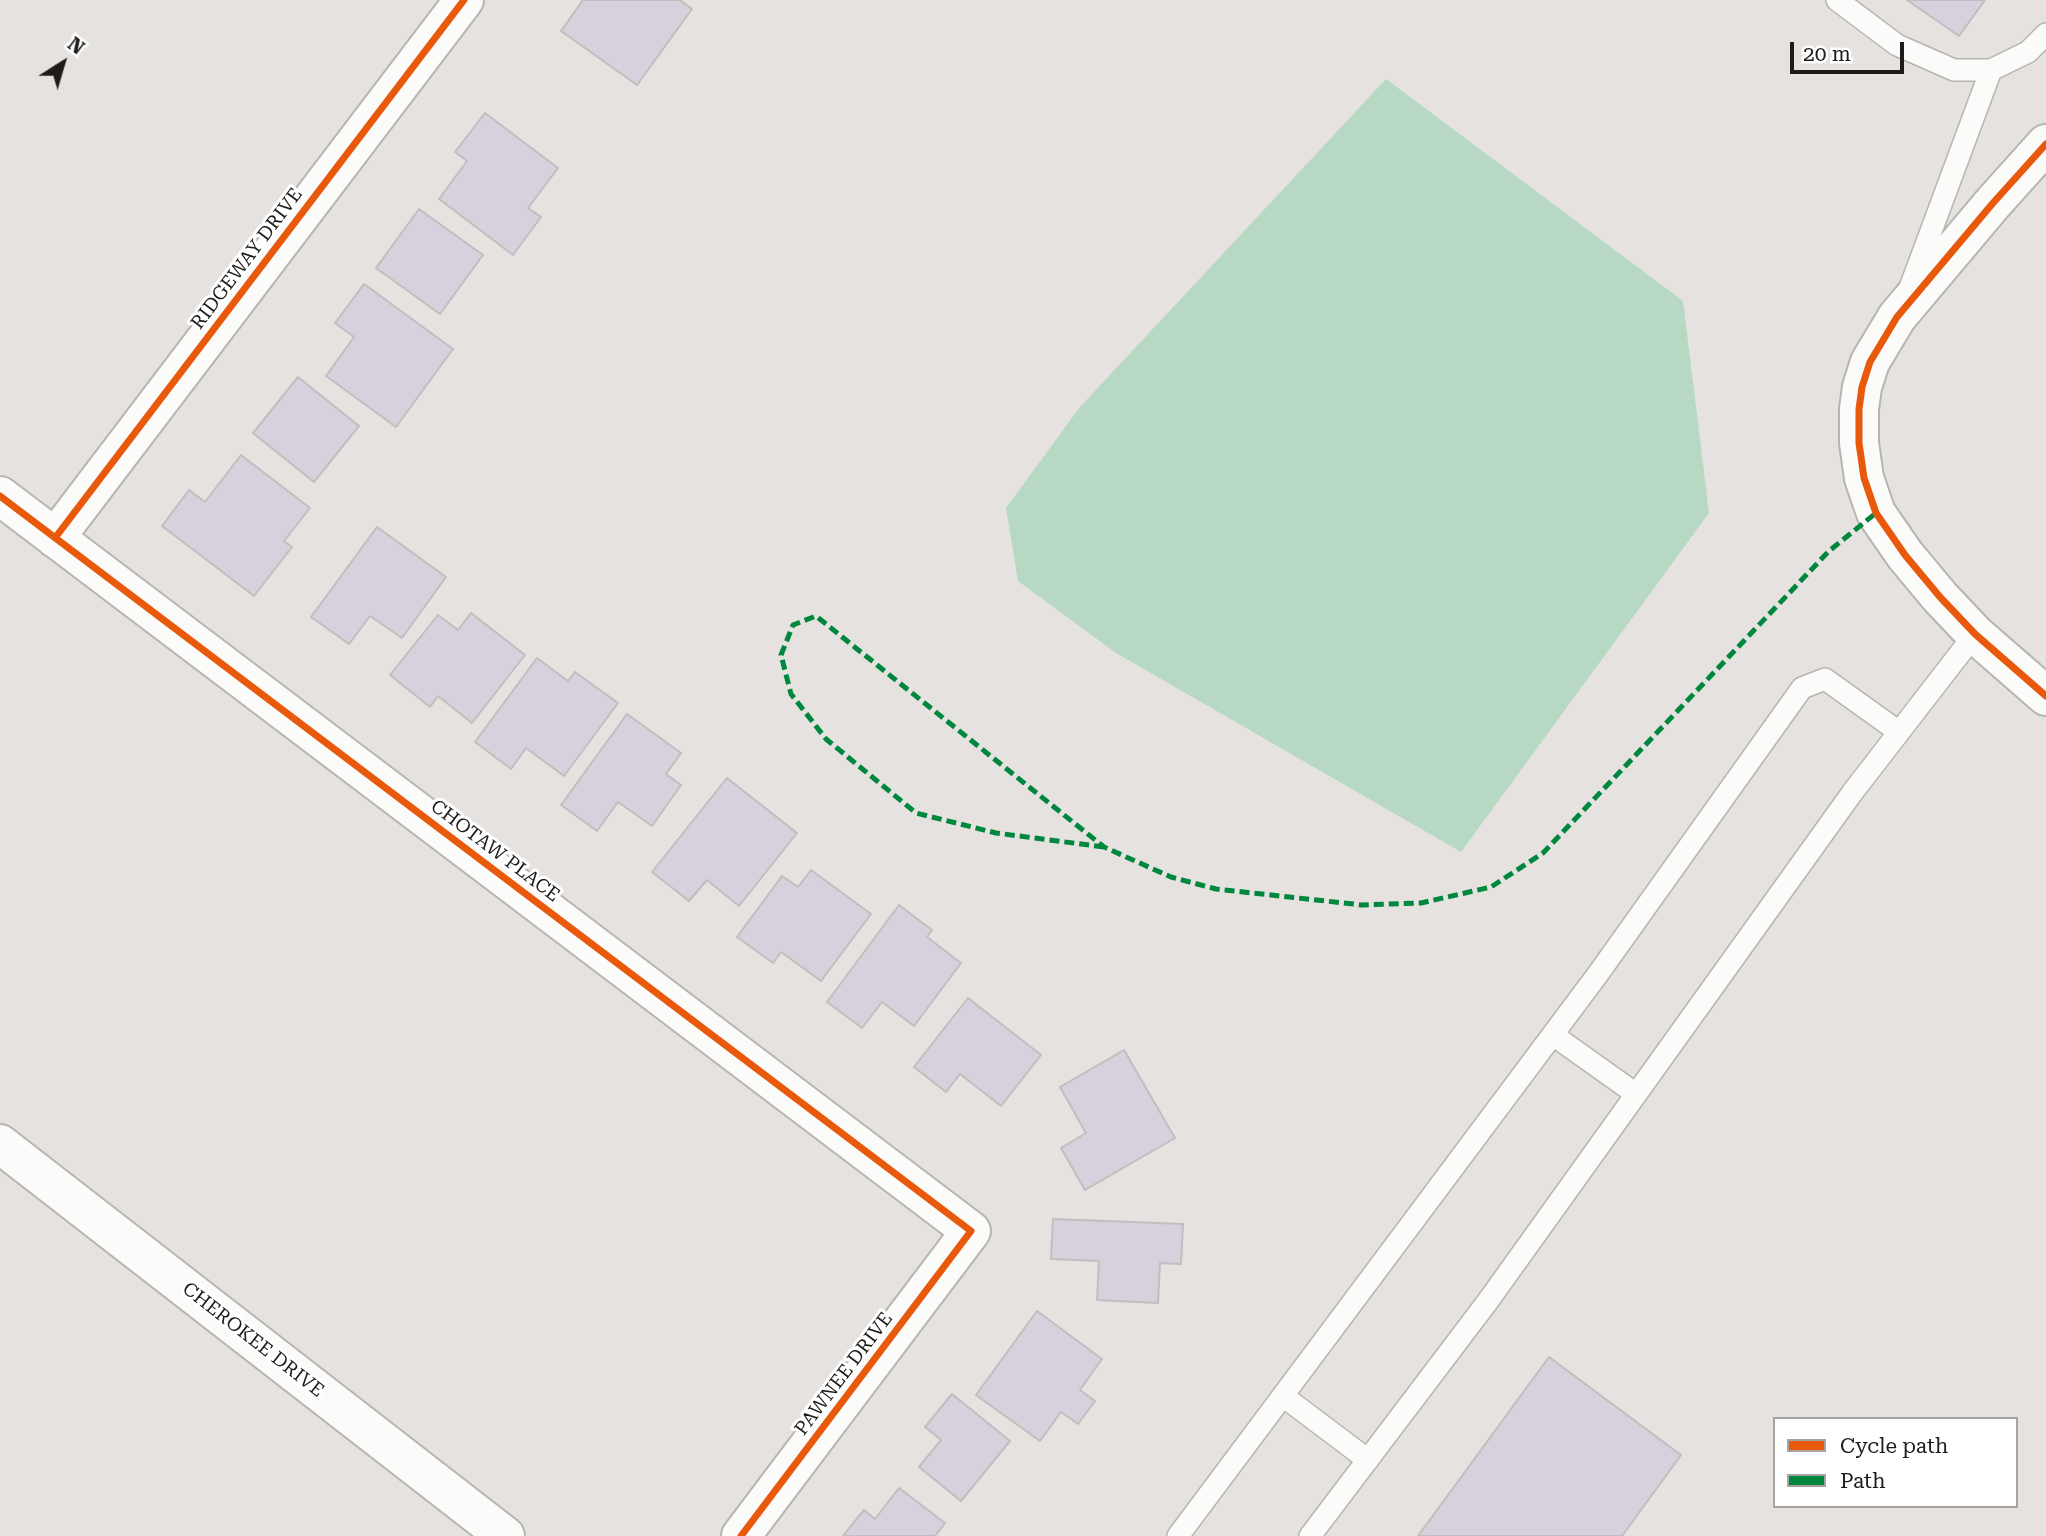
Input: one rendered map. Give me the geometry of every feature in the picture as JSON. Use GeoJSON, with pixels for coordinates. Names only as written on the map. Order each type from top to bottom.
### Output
{"type":"FeatureCollection","features":[{"type":"Feature","properties":{"kind":"street","name":"RIDGEWAY DRIVE"},"geometry":{"type":"LineString","coordinates":[[55,538],[464,0]]}},
{"type":"Feature","properties":{"kind":"street"},"geometry":{"type":"LineString","coordinates":[[2046,144],[1900,313],[1870,362],[1859,409],[1859,443],[1864,478],[1876,513],[1905,555],[1975,634],[2046,696]]}},
{"type":"Feature","properties":{"kind":"street","name":"CHOTAW PLACE"},"geometry":{"type":"LineString","coordinates":[[0,496],[971,1231]]}},
{"type":"Feature","properties":{"kind":"street","name":"CHEROKEE DRIVE"},"geometry":{"type":"LineString","coordinates":[[0,1144],[505,1536]]}},
{"type":"Feature","properties":{"kind":"street","name":"PAWNEE DRIVE"},"geometry":{"type":"LineString","coordinates":[[741,1536],[971,1231]]}},
{"type":"Feature","properties":{"kind":"lane"},"geometry":{"type":"LineString","coordinates":[[1837,0],[1897,45],[1954,70],[1991,70],[2028,52],[2046,34]]}},
{"type":"Feature","properties":{"kind":"lane"},"geometry":{"type":"LineString","coordinates":[[1900,313],[1991,70]]}},
{"type":"Feature","properties":{"kind":"lane"},"geometry":{"type":"LineString","coordinates":[[1310,1536],[1488,1301],[1852,793],[1975,634]]}},
{"type":"Feature","properties":{"kind":"lane"},"geometry":{"type":"LineString","coordinates":[[1178,1536],[1553,1035],[1802,688],[1825,679],[1899,732]]}},
{"type":"Feature","properties":{"kind":"lane"},"geometry":{"type":"LineString","coordinates":[[1553,1035],[1636,1094]]}},
{"type":"Feature","properties":{"kind":"lane"},"geometry":{"type":"LineString","coordinates":[[1283,1396],[1368,1460]]}},
{"type":"Feature","properties":{"kind":"green space"},"geometry":{"type":"Polygon","coordinates":[[[1386,79],[1683,301],[1709,513],[1461,852],[1116,653],[1018,581],[1006,508],[1080,407],[1386,79]]]}},
{"type":"Feature","properties":{"kind":"building"},"geometry":{"type":"Polygon","coordinates":[[[583,0],[680,0],[692,9],[637,85],[561,31],[583,0]]]}},
{"type":"Feature","properties":{"kind":"building"},"geometry":{"type":"Polygon","coordinates":[[[1907,0],[1985,0],[1959,36],[1907,0]]]}},
{"type":"Feature","properties":{"kind":"building"},"geometry":{"type":"Polygon","coordinates":[[[485,113],[558,168],[528,208],[541,217],[513,255],[439,199],[467,161],[455,152],[485,113]]]}},
{"type":"Feature","properties":{"kind":"building"},"geometry":{"type":"Polygon","coordinates":[[[419,209],[483,255],[440,314],[376,268],[419,209]]]}},
{"type":"Feature","properties":{"kind":"building"},"geometry":{"type":"Polygon","coordinates":[[[364,284],[453,349],[396,427],[326,376],[354,337],[335,323],[364,284]]]}},
{"type":"Feature","properties":{"kind":"building"},"geometry":{"type":"Polygon","coordinates":[[[298,377],[359,426],[314,482],[253,433],[298,377]]]}},
{"type":"Feature","properties":{"kind":"building"},"geometry":{"type":"Polygon","coordinates":[[[241,455],[310,508],[284,541],[292,547],[254,596],[162,526],[189,490],[205,502],[241,455]]]}},
{"type":"Feature","properties":{"kind":"building"},"geometry":{"type":"Polygon","coordinates":[[[377,527],[446,577],[402,638],[370,616],[349,644],[311,617],[377,527]]]}},
{"type":"Feature","properties":{"kind":"building"},"geometry":{"type":"Polygon","coordinates":[[[471,613],[525,655],[472,723],[438,696],[430,707],[390,675],[438,615],[458,630],[471,613]]]}},
{"type":"Feature","properties":{"kind":"building"},"geometry":{"type":"Polygon","coordinates":[[[537,658],[568,681],[575,672],[618,703],[564,776],[526,748],[511,769],[475,742],[537,658]]]}},
{"type":"Feature","properties":{"kind":"building"},"geometry":{"type":"Polygon","coordinates":[[[627,714],[681,753],[666,774],[681,785],[652,826],[618,802],[597,831],[561,805],[627,714]]]}},
{"type":"Feature","properties":{"kind":"building"},"geometry":{"type":"Polygon","coordinates":[[[727,778],[797,833],[739,906],[707,880],[689,901],[652,872],[727,778]]]}},
{"type":"Feature","properties":{"kind":"building"},"geometry":{"type":"Polygon","coordinates":[[[811,870],[871,914],[821,981],[781,952],[773,963],[737,937],[782,876],[798,887],[811,870]]]}},
{"type":"Feature","properties":{"kind":"building"},"geometry":{"type":"Polygon","coordinates":[[[899,905],[932,930],[927,937],[961,963],[914,1026],[882,1002],[862,1028],[827,1002],[899,905]]]}},
{"type":"Feature","properties":{"kind":"building"},"geometry":{"type":"Polygon","coordinates":[[[968,998],[1041,1055],[1001,1106],[960,1074],[946,1092],[914,1067],[968,998]]]}},
{"type":"Feature","properties":{"kind":"building"},"geometry":{"type":"Polygon","coordinates":[[[1124,1050],[1175,1138],[1085,1190],[1061,1148],[1086,1133],[1060,1087],[1124,1050]]]}},
{"type":"Feature","properties":{"kind":"building"},"geometry":{"type":"Polygon","coordinates":[[[1053,1219],[1183,1224],[1181,1264],[1160,1263],[1158,1303],[1097,1300],[1099,1261],[1051,1259],[1053,1219]]]}},
{"type":"Feature","properties":{"kind":"building"},"geometry":{"type":"Polygon","coordinates":[[[1037,1311],[1102,1359],[1080,1390],[1095,1401],[1078,1424],[1061,1412],[1040,1441],[976,1395],[1037,1311]]]}},
{"type":"Feature","properties":{"kind":"building"},"geometry":{"type":"Polygon","coordinates":[[[1549,1357],[1681,1455],[1622,1536],[1418,1536],[1549,1357]]]}},
{"type":"Feature","properties":{"kind":"building"},"geometry":{"type":"Polygon","coordinates":[[[952,1394],[1010,1441],[961,1501],[919,1467],[941,1440],[925,1427],[952,1394]]]}},
{"type":"Feature","properties":{"kind":"building"},"geometry":{"type":"Polygon","coordinates":[[[899,1488],[945,1523],[935,1536],[843,1536],[864,1510],[875,1519],[899,1488]]]}},
{"type":"Feature","properties":{"kind":"marked path"},"geometry":{"type":"LineString","coordinates":[[1104,847],[996,833],[916,813],[826,739],[791,694],[781,655],[793,625],[816,616],[1104,847],[1171,877],[1216,889],[1362,905],[1421,903],[1491,887],[1543,853],[1829,551],[1876,513]]}},
{"type":"Feature","properties":{"kind":"cycle path"},"geometry":{"type":"LineString","coordinates":[[55,538],[464,0]]}},
{"type":"Feature","properties":{"kind":"cycle path"},"geometry":{"type":"LineString","coordinates":[[2046,144],[1897,317],[1870,362],[1859,409],[1859,443],[1864,478],[1876,513],[1905,555],[1940,597],[1975,634],[2046,696]]}},
{"type":"Feature","properties":{"kind":"cycle path"},"geometry":{"type":"LineString","coordinates":[[0,496],[971,1231],[741,1536]]}}]}
